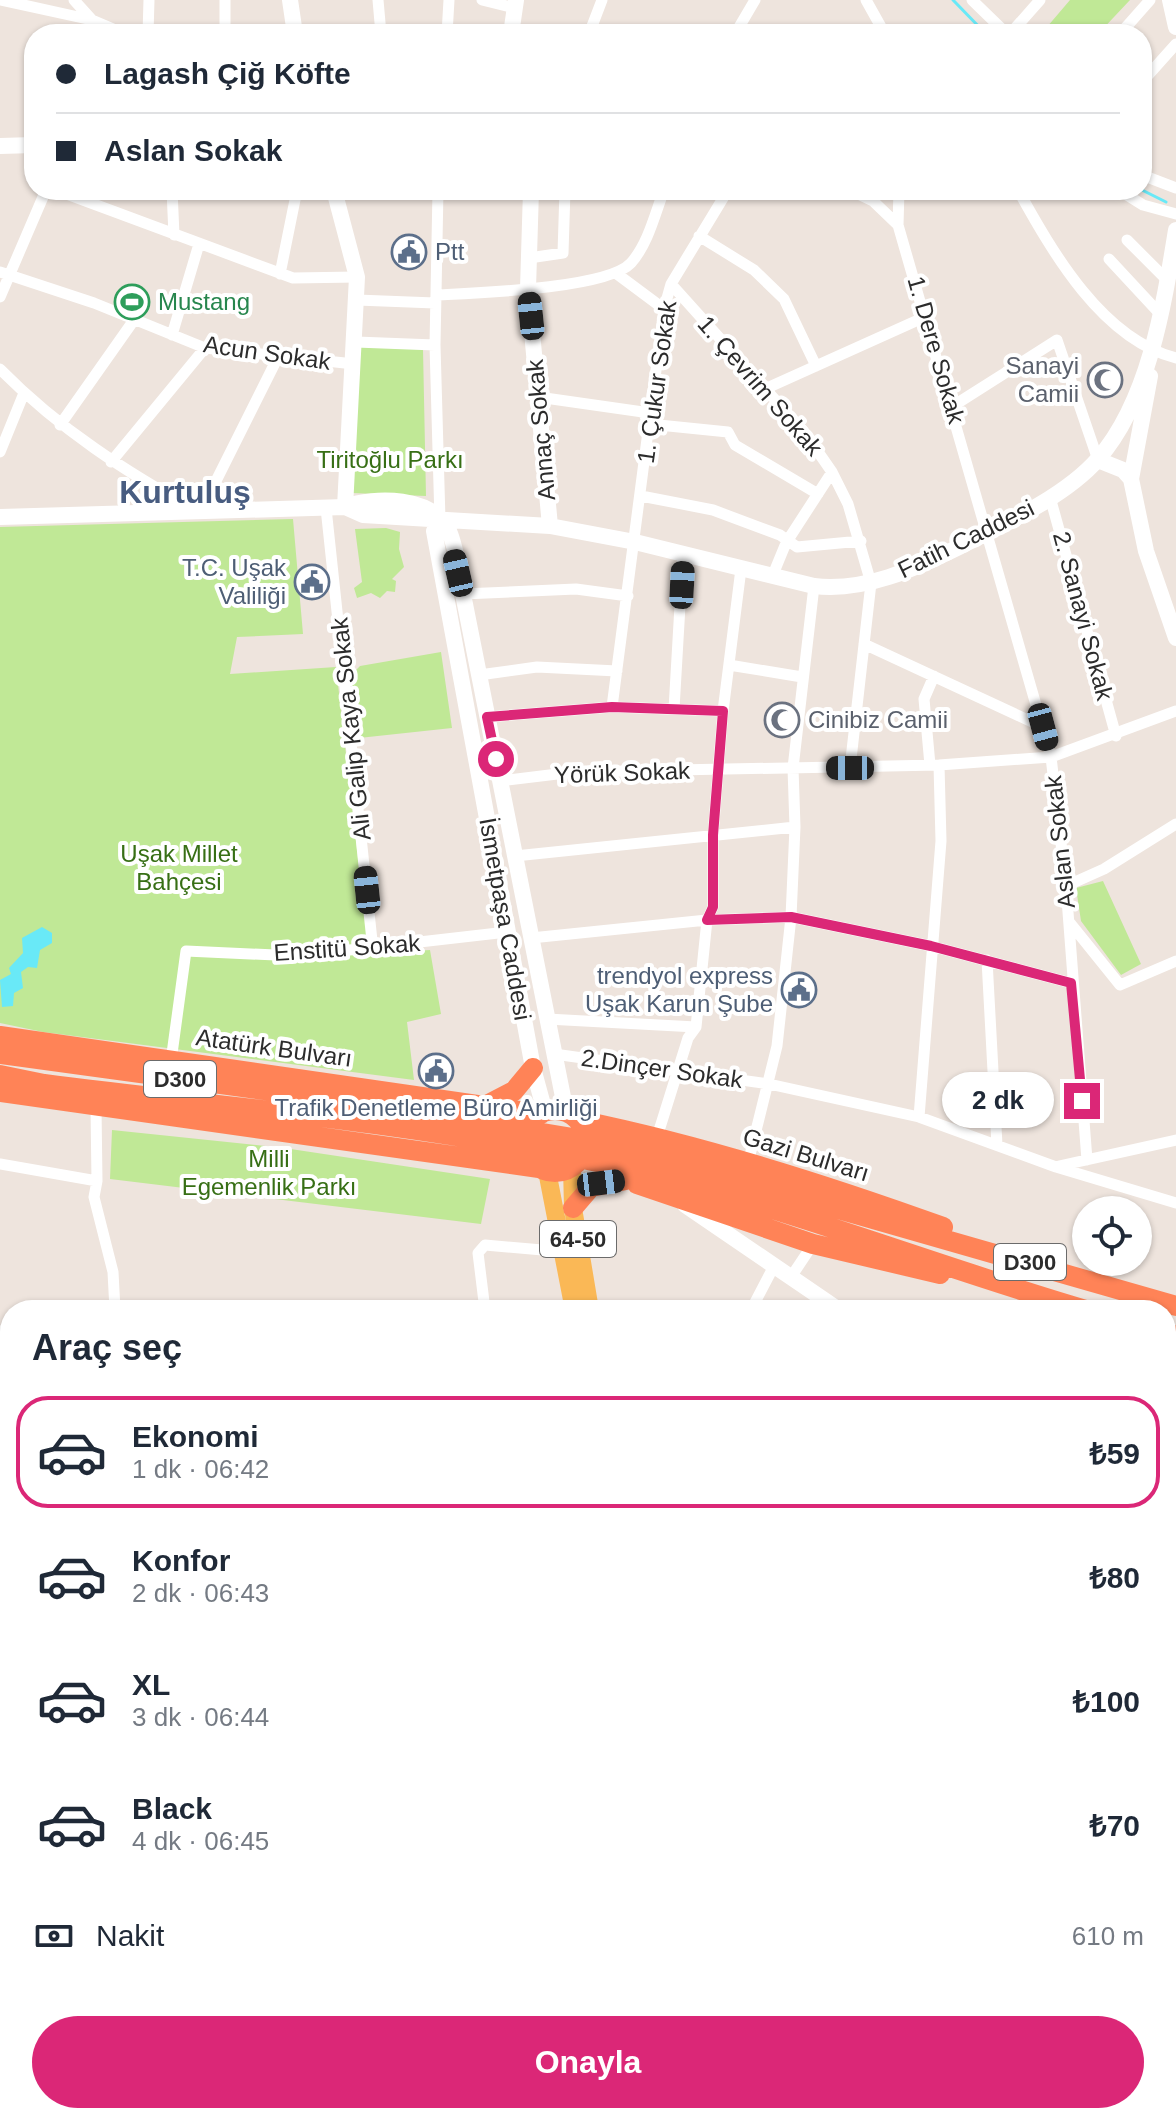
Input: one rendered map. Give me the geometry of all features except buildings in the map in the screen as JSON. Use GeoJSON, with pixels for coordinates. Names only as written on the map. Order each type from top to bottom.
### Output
{"type":"FeatureCollection","features":[{"type":"Feature","properties":{"kind":"highway","name":"Atatürk Bulvarı"},"geometry":{"type":"LineString","coordinates":[[0,1036],[543,1113]]}},
{"type":"Feature","properties":{"kind":"highway","name":"Atatürk Bulvarı"},"geometry":{"type":"LineString","coordinates":[[0,1054],[358,1113]]}},
{"type":"Feature","properties":{"kind":"highway"},"geometry":{"type":"LineString","coordinates":[[487,1105],[514,1091],[533,1068]]}},
{"type":"Feature","properties":{"kind":"highway","name":"D300"},"geometry":{"type":"LineString","coordinates":[[0,1075],[44,1084],[358,1113]]}},
{"type":"Feature","properties":{"kind":"highway"},"geometry":{"type":"LineString","coordinates":[[0,1092],[543,1169],[574,1166],[626,1180],[813,1244],[903,1268],[998,1284]]}},
{"type":"Feature","properties":{"kind":"highway"},"geometry":{"type":"LineString","coordinates":[[358,1113],[585,1140],[671,1161],[880,1233]]}},
{"type":"Feature","properties":{"kind":"highway"},"geometry":{"type":"LineString","coordinates":[[543,1169],[527,1153],[524,1140],[527,1128],[543,1113],[572,1116],[586,1142],[574,1166]]}},
{"type":"Feature","properties":{"kind":"highway","name":"Gazi Bulvarı"},"geometry":{"type":"LineString","coordinates":[[572,1116],[748,1163],[929,1222],[1013,1257],[1156,1300]]}},
{"type":"Feature","properties":{"kind":"highway"},"geometry":{"type":"LineString","coordinates":[[626,1180],[615,1170],[614,1154],[624,1137],[647,1134]]}},
{"type":"Feature","properties":{"kind":"highway"},"geometry":{"type":"LineString","coordinates":[[573,1208],[591,1187],[626,1180]]}},
{"type":"Feature","properties":{"kind":"highway","name":"D300"},"geometry":{"type":"LineString","coordinates":[[880,1233],[998,1284],[1052,1300]]}},
{"type":"Feature","properties":{"kind":"highway","name":"Gazi Bulvarı"},"geometry":{"type":"LineString","coordinates":[[880,1233],[1013,1257]]}},
{"type":"Feature","properties":{"kind":"main road"},"geometry":{"type":"LineString","coordinates":[[290,0],[294,24]]}},
{"type":"Feature","properties":{"kind":"main road"},"geometry":{"type":"LineString","coordinates":[[1170,0],[1176,27]]}},
{"type":"Feature","properties":{"kind":"main road"},"geometry":{"type":"LineString","coordinates":[[513,24],[516,4]]}},
{"type":"Feature","properties":{"kind":"main road"},"geometry":{"type":"LineString","coordinates":[[0,146],[24,145]]}},
{"type":"Feature","properties":{"kind":"main road"},"geometry":{"type":"LineString","coordinates":[[337,200],[357,277],[345,507]]}},
{"type":"Feature","properties":{"kind":"main road","name":"Annaç Sokak"},"geometry":{"type":"LineString","coordinates":[[531,200],[528,289],[550,526]]}},
{"type":"Feature","properties":{"kind":"main road","name":"Fatih Caddesi"},"geometry":{"type":"LineString","coordinates":[[440,520],[550,526],[635,542],[772,577],[840,589],[871,583],[923,565],[1050,497],[1098,460],[1116,433],[1154,352],[1166,310],[1175,241]]}},
{"type":"Feature","properties":{"kind":"main road"},"geometry":{"type":"LineString","coordinates":[[1131,479],[1154,352]]}},
{"type":"Feature","properties":{"kind":"main road"},"geometry":{"type":"LineString","coordinates":[[1098,460],[1123,470],[1131,479],[1169,602],[1176,638]]}},
{"type":"Feature","properties":{"kind":"main road"},"geometry":{"type":"LineString","coordinates":[[0,517],[326,508],[345,507],[364,500],[420,505],[440,520]]}},
{"type":"Feature","properties":{"kind":"main road","name":"İsmetpaşa Caddesi"},"geometry":{"type":"LineString","coordinates":[[543,1113],[434,531],[440,520],[449,530],[554,1054],[572,1116]]}},
{"type":"Feature","properties":{"kind":"main road","name":"64-50"},"geometry":{"type":"LineString","coordinates":[[574,1166],[573,1208],[588,1300]]}},
{"type":"Feature","properties":{"kind":"main road","name":"64-50"},"geometry":{"type":"LineString","coordinates":[[543,1169],[565,1252],[572,1300]]}},
{"type":"Feature","properties":{"kind":"main road"},"geometry":{"type":"LineString","coordinates":[[671,1196],[824,1300]]}},
{"type":"Feature","properties":{"kind":"street"},"geometry":{"type":"LineString","coordinates":[[1,0],[101,24]]}},
{"type":"Feature","properties":{"kind":"street"},"geometry":{"type":"LineString","coordinates":[[74,0],[92,20]]}},
{"type":"Feature","properties":{"kind":"street"},"geometry":{"type":"LineString","coordinates":[[148,24],[149,0]]}},
{"type":"Feature","properties":{"kind":"street"},"geometry":{"type":"LineString","coordinates":[[225,0],[225,24]]}},
{"type":"Feature","properties":{"kind":"street"},"geometry":{"type":"LineString","coordinates":[[378,0],[380,24]]}},
{"type":"Feature","properties":{"kind":"street"},"geometry":{"type":"LineString","coordinates":[[448,24],[449,0]]}},
{"type":"Feature","properties":{"kind":"street"},"geometry":{"type":"LineString","coordinates":[[482,0],[516,4]]}},
{"type":"Feature","properties":{"kind":"street"},"geometry":{"type":"LineString","coordinates":[[593,24],[602,0]]}},
{"type":"Feature","properties":{"kind":"street"},"geometry":{"type":"LineString","coordinates":[[741,24],[755,0]]}},
{"type":"Feature","properties":{"kind":"street"},"geometry":{"type":"LineString","coordinates":[[866,0],[879,24]]}},
{"type":"Feature","properties":{"kind":"street"},"geometry":{"type":"LineString","coordinates":[[972,0],[997,24]]}},
{"type":"Feature","properties":{"kind":"street"},"geometry":{"type":"LineString","coordinates":[[1017,24],[1040,0]]}},
{"type":"Feature","properties":{"kind":"street"},"geometry":{"type":"LineString","coordinates":[[1129,24],[1150,0]]}},
{"type":"Feature","properties":{"kind":"street"},"geometry":{"type":"LineString","coordinates":[[91,24],[92,20]]}},
{"type":"Feature","properties":{"kind":"street"},"geometry":{"type":"LineString","coordinates":[[1152,71],[1176,44]]}},
{"type":"Feature","properties":{"kind":"street"},"geometry":{"type":"LineString","coordinates":[[1152,179],[1176,188]]}},
{"type":"Feature","properties":{"kind":"street"},"geometry":{"type":"LineString","coordinates":[[0,297],[6,273],[41,200]]}},
{"type":"Feature","properties":{"kind":"street"},"geometry":{"type":"LineString","coordinates":[[82,200],[280,274],[302,280],[357,277]]}},
{"type":"Feature","properties":{"kind":"street"},"geometry":{"type":"LineString","coordinates":[[172,200],[174,235]]}},
{"type":"Feature","properties":{"kind":"street"},"geometry":{"type":"LineString","coordinates":[[280,274],[295,200]]}},
{"type":"Feature","properties":{"kind":"street"},"geometry":{"type":"LineString","coordinates":[[438,200],[435,345],[440,520]]}},
{"type":"Feature","properties":{"kind":"street"},"geometry":{"type":"LineString","coordinates":[[529,258],[563,253],[565,200]]}},
{"type":"Feature","properties":{"kind":"street"},"geometry":{"type":"LineString","coordinates":[[357,300],[436,299],[528,289],[617,274],[642,248],[660,200]]}},
{"type":"Feature","properties":{"kind":"street","name":"1. Çukur Sokak"},"geometry":{"type":"LineString","coordinates":[[612,707],[664,309],[671,284],[722,200]]}},
{"type":"Feature","properties":{"kind":"street"},"geometry":{"type":"LineString","coordinates":[[871,200],[898,225]]}},
{"type":"Feature","properties":{"kind":"street"},"geometry":{"type":"LineString","coordinates":[[898,225],[899,200]]}},
{"type":"Feature","properties":{"kind":"street"},"geometry":{"type":"LineString","coordinates":[[1024,200],[1057,260],[1098,305],[1138,343],[1154,352],[1176,358]]}},
{"type":"Feature","properties":{"kind":"street"},"geometry":{"type":"LineString","coordinates":[[1135,200],[1176,214]]}},
{"type":"Feature","properties":{"kind":"street","name":"1. Dere Sokak"},"geometry":{"type":"LineString","coordinates":[[898,225],[927,316],[987,533]]}},
{"type":"Feature","properties":{"kind":"street"},"geometry":{"type":"LineString","coordinates":[[699,236],[754,270],[784,299],[816,366]]}},
{"type":"Feature","properties":{"kind":"street"},"geometry":{"type":"LineString","coordinates":[[1127,240],[1171,277]]}},
{"type":"Feature","properties":{"kind":"street"},"geometry":{"type":"LineString","coordinates":[[172,335],[199,244]]}},
{"type":"Feature","properties":{"kind":"street"},"geometry":{"type":"LineString","coordinates":[[1109,259],[1166,310]]}},
{"type":"Feature","properties":{"kind":"street","name":"Acun Sokak"},"geometry":{"type":"LineString","coordinates":[[6,273],[94,303],[205,348],[354,364]]}},
{"type":"Feature","properties":{"kind":"street"},"geometry":{"type":"LineString","coordinates":[[617,274],[664,309]]}},
{"type":"Feature","properties":{"kind":"street","name":"1. Çevrim Sokak"},"geometry":{"type":"LineString","coordinates":[[671,284],[805,433],[832,472],[861,541],[871,583],[850,768]]}},
{"type":"Feature","properties":{"kind":"street"},"geometry":{"type":"LineString","coordinates":[[767,388],[927,316]]}},
{"type":"Feature","properties":{"kind":"street"},"geometry":{"type":"LineString","coordinates":[[60,425],[134,320]]}},
{"type":"Feature","properties":{"kind":"street"},"geometry":{"type":"LineString","coordinates":[[953,406],[1057,340],[1098,460]]}},
{"type":"Feature","properties":{"kind":"street"},"geometry":{"type":"LineString","coordinates":[[356,342],[435,345]]}},
{"type":"Feature","properties":{"kind":"street"},"geometry":{"type":"LineString","coordinates":[[111,462],[205,348]]}},
{"type":"Feature","properties":{"kind":"street"},"geometry":{"type":"LineString","coordinates":[[0,369],[60,425],[111,462],[200,513],[278,357]]}},
{"type":"Feature","properties":{"kind":"street"},"geometry":{"type":"LineString","coordinates":[[0,452],[24,393]]}},
{"type":"Feature","properties":{"kind":"street"},"geometry":{"type":"LineString","coordinates":[[538,397],[643,412],[649,424],[728,432],[735,445],[818,494]]}},
{"type":"Feature","properties":{"kind":"street"},"geometry":{"type":"LineString","coordinates":[[772,577],[786,543],[832,472]]}},
{"type":"Feature","properties":{"kind":"street"},"geometry":{"type":"LineString","coordinates":[[154,515],[163,502],[157,490]]}},
{"type":"Feature","properties":{"kind":"street"},"geometry":{"type":"LineString","coordinates":[[641,496],[713,510],[780,535],[786,543],[797,547],[861,541]]}},
{"type":"Feature","properties":{"kind":"street","name":"2. Sanayi Sokak"},"geometry":{"type":"LineString","coordinates":[[1050,497],[1116,736]]}},
{"type":"Feature","properties":{"kind":"street","name":"Ali Galip Kaya Sokak"},"geometry":{"type":"LineString","coordinates":[[326,508],[344,651],[373,950]]}},
{"type":"Feature","properties":{"kind":"street","name":"Aslan Sokak"},"geometry":{"type":"LineString","coordinates":[[987,533],[1051,757],[1066,886],[1071,983],[1087,1160]]}},
{"type":"Feature","properties":{"kind":"street"},"geometry":{"type":"LineString","coordinates":[[674,709],[683,554]]}},
{"type":"Feature","properties":{"kind":"street"},"geometry":{"type":"LineString","coordinates":[[647,1134],[677,1072],[688,1038],[696,1027],[707,920],[713,907],[713,835],[721,770],[723,711],[741,569]]}},
{"type":"Feature","properties":{"kind":"street"},"geometry":{"type":"LineString","coordinates":[[748,1163],[769,1084],[791,917],[795,827],[793,768],[814,586]]}},
{"type":"Feature","properties":{"kind":"street"},"geometry":{"type":"LineString","coordinates":[[463,594],[576,589],[628,596]]}},
{"type":"Feature","properties":{"kind":"street"},"geometry":{"type":"LineString","coordinates":[[864,644],[1043,727]]}},
{"type":"Feature","properties":{"kind":"street"},"geometry":{"type":"LineString","coordinates":[[729,665],[802,677]]}},
{"type":"Feature","properties":{"kind":"street"},"geometry":{"type":"LineString","coordinates":[[479,675],[537,667],[617,671]]}},
{"type":"Feature","properties":{"kind":"street"},"geometry":{"type":"LineString","coordinates":[[919,1117],[941,841],[924,699],[934,676]]}},
{"type":"Feature","properties":{"kind":"street"},"geometry":{"type":"LineString","coordinates":[[487,717],[612,707],[723,711]]}},
{"type":"Feature","properties":{"kind":"street","name":"Yörük Sokak"},"geometry":{"type":"LineString","coordinates":[[500,781],[574,772],[850,768],[1051,757],[1116,736],[1176,711]]}},
{"type":"Feature","properties":{"kind":"street"},"geometry":{"type":"LineString","coordinates":[[1066,886],[1104,869],[1176,824]]}},
{"type":"Feature","properties":{"kind":"street"},"geometry":{"type":"LineString","coordinates":[[515,856],[795,827]]}},
{"type":"Feature","properties":{"kind":"street"},"geometry":{"type":"LineString","coordinates":[[531,938],[707,920],[791,917],[931,946],[1071,983]]}},
{"type":"Feature","properties":{"kind":"street"},"geometry":{"type":"LineString","coordinates":[[1069,923],[1120,985],[1176,961]]}},
{"type":"Feature","properties":{"kind":"street","name":"Enstitü Sokak"},"geometry":{"type":"LineString","coordinates":[[171,1061],[186,951],[297,956],[373,950],[507,932]]}},
{"type":"Feature","properties":{"kind":"street"},"geometry":{"type":"LineString","coordinates":[[987,960],[997,1145]]}},
{"type":"Feature","properties":{"kind":"street"},"geometry":{"type":"LineString","coordinates":[[547,1019],[696,1027]]}},
{"type":"Feature","properties":{"kind":"street","name":"2.Dinçer Sokak"},"geometry":{"type":"LineString","coordinates":[[554,1054],[769,1084],[919,1117],[1056,1167],[1176,1203]]}},
{"type":"Feature","properties":{"kind":"street"},"geometry":{"type":"LineString","coordinates":[[96,1108],[97,1181],[94,1197],[113,1272],[114,1300]]}},
{"type":"Feature","properties":{"kind":"street"},"geometry":{"type":"LineString","coordinates":[[1056,1167],[1176,1140]]}},
{"type":"Feature","properties":{"kind":"street"},"geometry":{"type":"LineString","coordinates":[[0,1164],[97,1181]]}},
{"type":"Feature","properties":{"kind":"street"},"geometry":{"type":"LineString","coordinates":[[791,1277],[813,1244]]}},
{"type":"Feature","properties":{"kind":"street"},"geometry":{"type":"LineString","coordinates":[[484,1300],[478,1253],[485,1245],[565,1252]]}},
{"type":"Feature","properties":{"kind":"street"},"geometry":{"type":"LineString","coordinates":[[756,1300],[774,1266]]}},
{"type":"Feature","properties":{"kind":"green space"},"geometry":{"type":"Polygon","coordinates":[[[1070,0],[1130,0],[1107,24],[1050,24],[1070,0]]]}},
{"type":"Feature","properties":{"kind":"green space","name":"Tiritoğlu Parkı"},"geometry":{"type":"Polygon","coordinates":[[[359,345],[423,349],[426,496],[352,493],[359,345]]]}},
{"type":"Feature","properties":{"kind":"green space","name":"Uşak Millet Bahçesi"},"geometry":{"type":"Polygon","coordinates":[[[293,519],[303,634],[237,637],[230,674],[336,667],[369,954],[430,950],[441,1014],[407,1022],[414,1080],[43,1032],[0,1023],[0,527],[293,519]]]}},
{"type":"Feature","properties":{"kind":"green space"},"geometry":{"type":"Polygon","coordinates":[[[386,528],[400,532],[399,549],[404,567],[392,579],[396,581],[395,592],[387,591],[380,598],[371,593],[357,598],[354,588],[362,582],[355,529],[386,528]]]}},
{"type":"Feature","properties":{"kind":"green space"},"geometry":{"type":"Polygon","coordinates":[[[441,652],[452,728],[359,738],[351,675],[360,666],[441,652]]]}},
{"type":"Feature","properties":{"kind":"green space"},"geometry":{"type":"Polygon","coordinates":[[[1103,881],[1141,964],[1121,975],[1081,921],[1076,888],[1103,881]]]}},
{"type":"Feature","properties":{"kind":"green space","name":"Milli Egemenlik Parkı"},"geometry":{"type":"Polygon","coordinates":[[[112,1130],[284,1148],[490,1179],[481,1224],[110,1179],[112,1130]]]}},
{"type":"Feature","properties":{"kind":"water"},"geometry":{"type":"Polygon","coordinates":[[[42,927],[52,933],[52,943],[40,950],[37,968],[28,967],[21,972],[23,988],[14,993],[13,1006],[2,1007],[0,980],[11,974],[9,968],[23,953],[22,938],[42,927]]]}},
{"type":"Feature","properties":{"kind":"waterway"},"geometry":{"type":"LineString","coordinates":[[953,0],[976,24]]}},
{"type":"Feature","properties":{"kind":"waterway"},"geometry":{"type":"LineString","coordinates":[[1152,195],[1166,202]]}},
{"type":"Feature","properties":{"kind":"place","name":"Ptt"},"geometry":{"type":"Point","coordinates":[409,252]}},
{"type":"Feature","properties":{"kind":"place","name":"Mustang"},"geometry":{"type":"Point","coordinates":[132,302]}},
{"type":"Feature","properties":{"kind":"place","name":"Sanayi Camii"},"geometry":{"type":"Point","coordinates":[1105,380]}},
{"type":"Feature","properties":{"kind":"place","name":"T.C. Uşak Valiliği"},"geometry":{"type":"Point","coordinates":[312,582]}},
{"type":"Feature","properties":{"kind":"place","name":"Cinibiz Camii"},"geometry":{"type":"Point","coordinates":[782,720]}},
{"type":"Feature","properties":{"kind":"place","name":"trendyol express Uşak Karun Şube"},"geometry":{"type":"Point","coordinates":[799,990]}},
{"type":"Feature","properties":{"kind":"place","name":"Trafik Denetleme Büro Amirliği"},"geometry":{"type":"Point","coordinates":[436,1071]}},
{"type":"Feature","properties":{"kind":"district","name":"Kurtuluş"},"geometry":{"type":"Point","coordinates":[185,492]}},
{"type":"Feature","properties":{"kind":"route"},"geometry":{"type":"LineString","coordinates":[[496,759],[487,717],[551,709],[612,707],[723,711],[721,770],[713,835],[713,907],[707,920],[791,917],[931,946],[1071,983],[1082,1101]]}}]}
